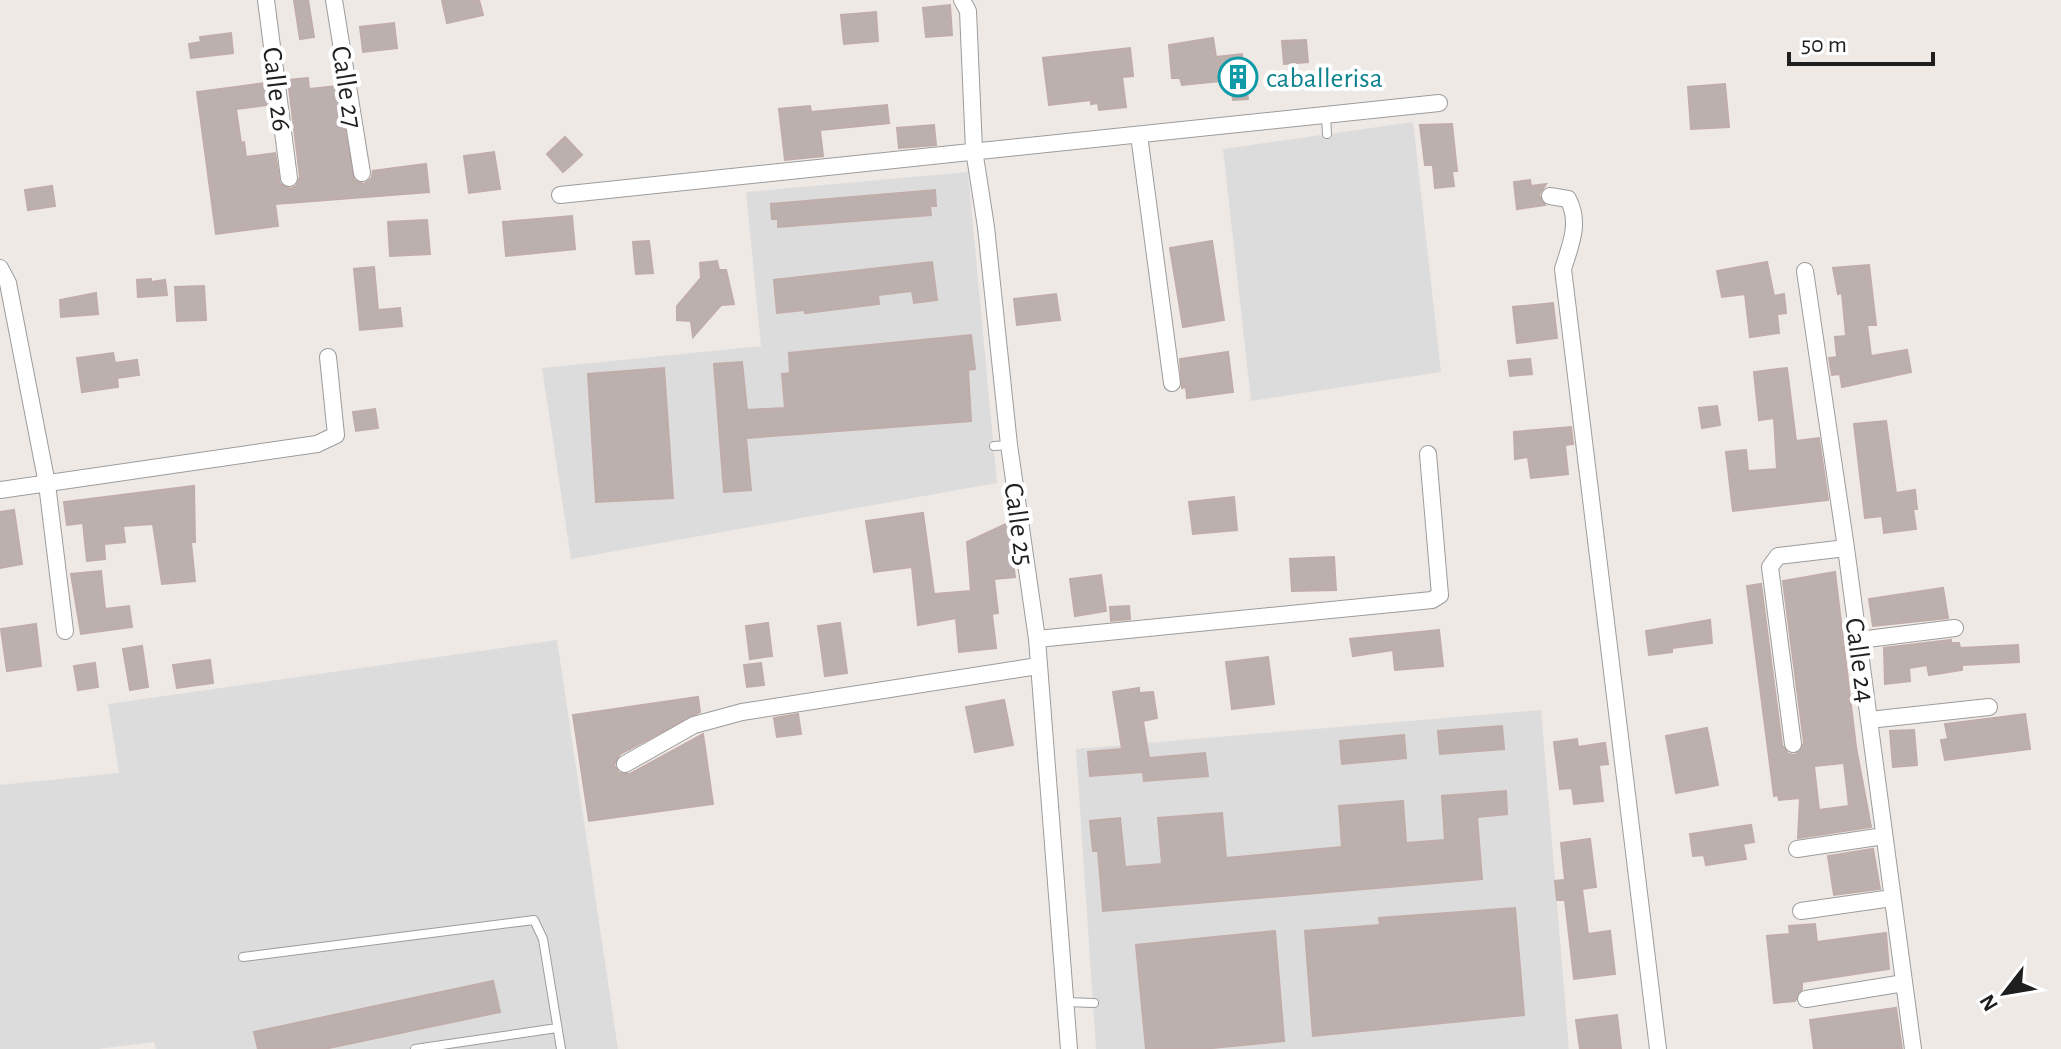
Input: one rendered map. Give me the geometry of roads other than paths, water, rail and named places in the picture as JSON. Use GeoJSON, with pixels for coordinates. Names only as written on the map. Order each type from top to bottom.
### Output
{"type":"FeatureCollection","features":[{"type":"Feature","properties":{"kind":"street","name":"Calle 26"},"geometry":{"type":"LineString","coordinates":[[266,0],[289,178]]}},
{"type":"Feature","properties":{"kind":"street","name":"Calle 27"},"geometry":{"type":"LineString","coordinates":[[334,0],[362,173]]}},
{"type":"Feature","properties":{"kind":"street","name":"Calle 25"},"geometry":{"type":"LineString","coordinates":[[962,0],[968,11],[974,150],[1001,446],[1037,639],[1053,812],[1069,1049]]}},
{"type":"Feature","properties":{"kind":"street"},"geometry":{"type":"LineString","coordinates":[[560,195],[1439,103]]}},
{"type":"Feature","properties":{"kind":"street"},"geometry":{"type":"LineString","coordinates":[[1139,135],[1172,383]]}},
{"type":"Feature","properties":{"kind":"street"},"geometry":{"type":"LineString","coordinates":[[1550,196],[1568,199],[1573,209],[1575,229],[1563,269],[1658,1049]]}},
{"type":"Feature","properties":{"kind":"street"},"geometry":{"type":"LineString","coordinates":[[0,268],[8,283],[47,484],[65,631]]}},
{"type":"Feature","properties":{"kind":"street","name":"Calle 24"},"geometry":{"type":"LineString","coordinates":[[1805,271],[1859,640],[1913,1049]]}},
{"type":"Feature","properties":{"kind":"street"},"geometry":{"type":"LineString","coordinates":[[0,490],[317,444],[336,435],[328,357]]}},
{"type":"Feature","properties":{"kind":"street"},"geometry":{"type":"LineString","coordinates":[[1037,639],[1432,600],[1440,595],[1428,454]]}},
{"type":"Feature","properties":{"kind":"street"},"geometry":{"type":"LineString","coordinates":[[1793,744],[1770,567],[1778,556],[1846,548]]}},
{"type":"Feature","properties":{"kind":"street"},"geometry":{"type":"LineString","coordinates":[[1859,640],[1955,628]]}},
{"type":"Feature","properties":{"kind":"street"},"geometry":{"type":"LineString","coordinates":[[625,764],[694,725],[742,712],[1038,666]]}},
{"type":"Feature","properties":{"kind":"street"},"geometry":{"type":"LineString","coordinates":[[1869,720],[1989,707]]}},
{"type":"Feature","properties":{"kind":"street"},"geometry":{"type":"LineString","coordinates":[[1797,849],[1884,836]]}},
{"type":"Feature","properties":{"kind":"street"},"geometry":{"type":"LineString","coordinates":[[1801,911],[1892,898]]}},
{"type":"Feature","properties":{"kind":"street"},"geometry":{"type":"LineString","coordinates":[[1806,999],[1904,983]]}},
{"type":"Feature","properties":{"kind":"lane"},"geometry":{"type":"LineString","coordinates":[[1326,116],[1327,134]]}},
{"type":"Feature","properties":{"kind":"lane"},"geometry":{"type":"LineString","coordinates":[[243,957],[534,920],[543,939],[561,1049]]}},
{"type":"Feature","properties":{"kind":"lane"},"geometry":{"type":"LineString","coordinates":[[1065,1002],[1094,1003]]}},
{"type":"Feature","properties":{"kind":"lane"},"geometry":{"type":"LineString","coordinates":[[415,1049],[557,1028]]}},
{"type":"Feature","properties":{"kind":"place","name":"caballerisa"},"geometry":{"type":"Point","coordinates":[1238,77]}}]}
